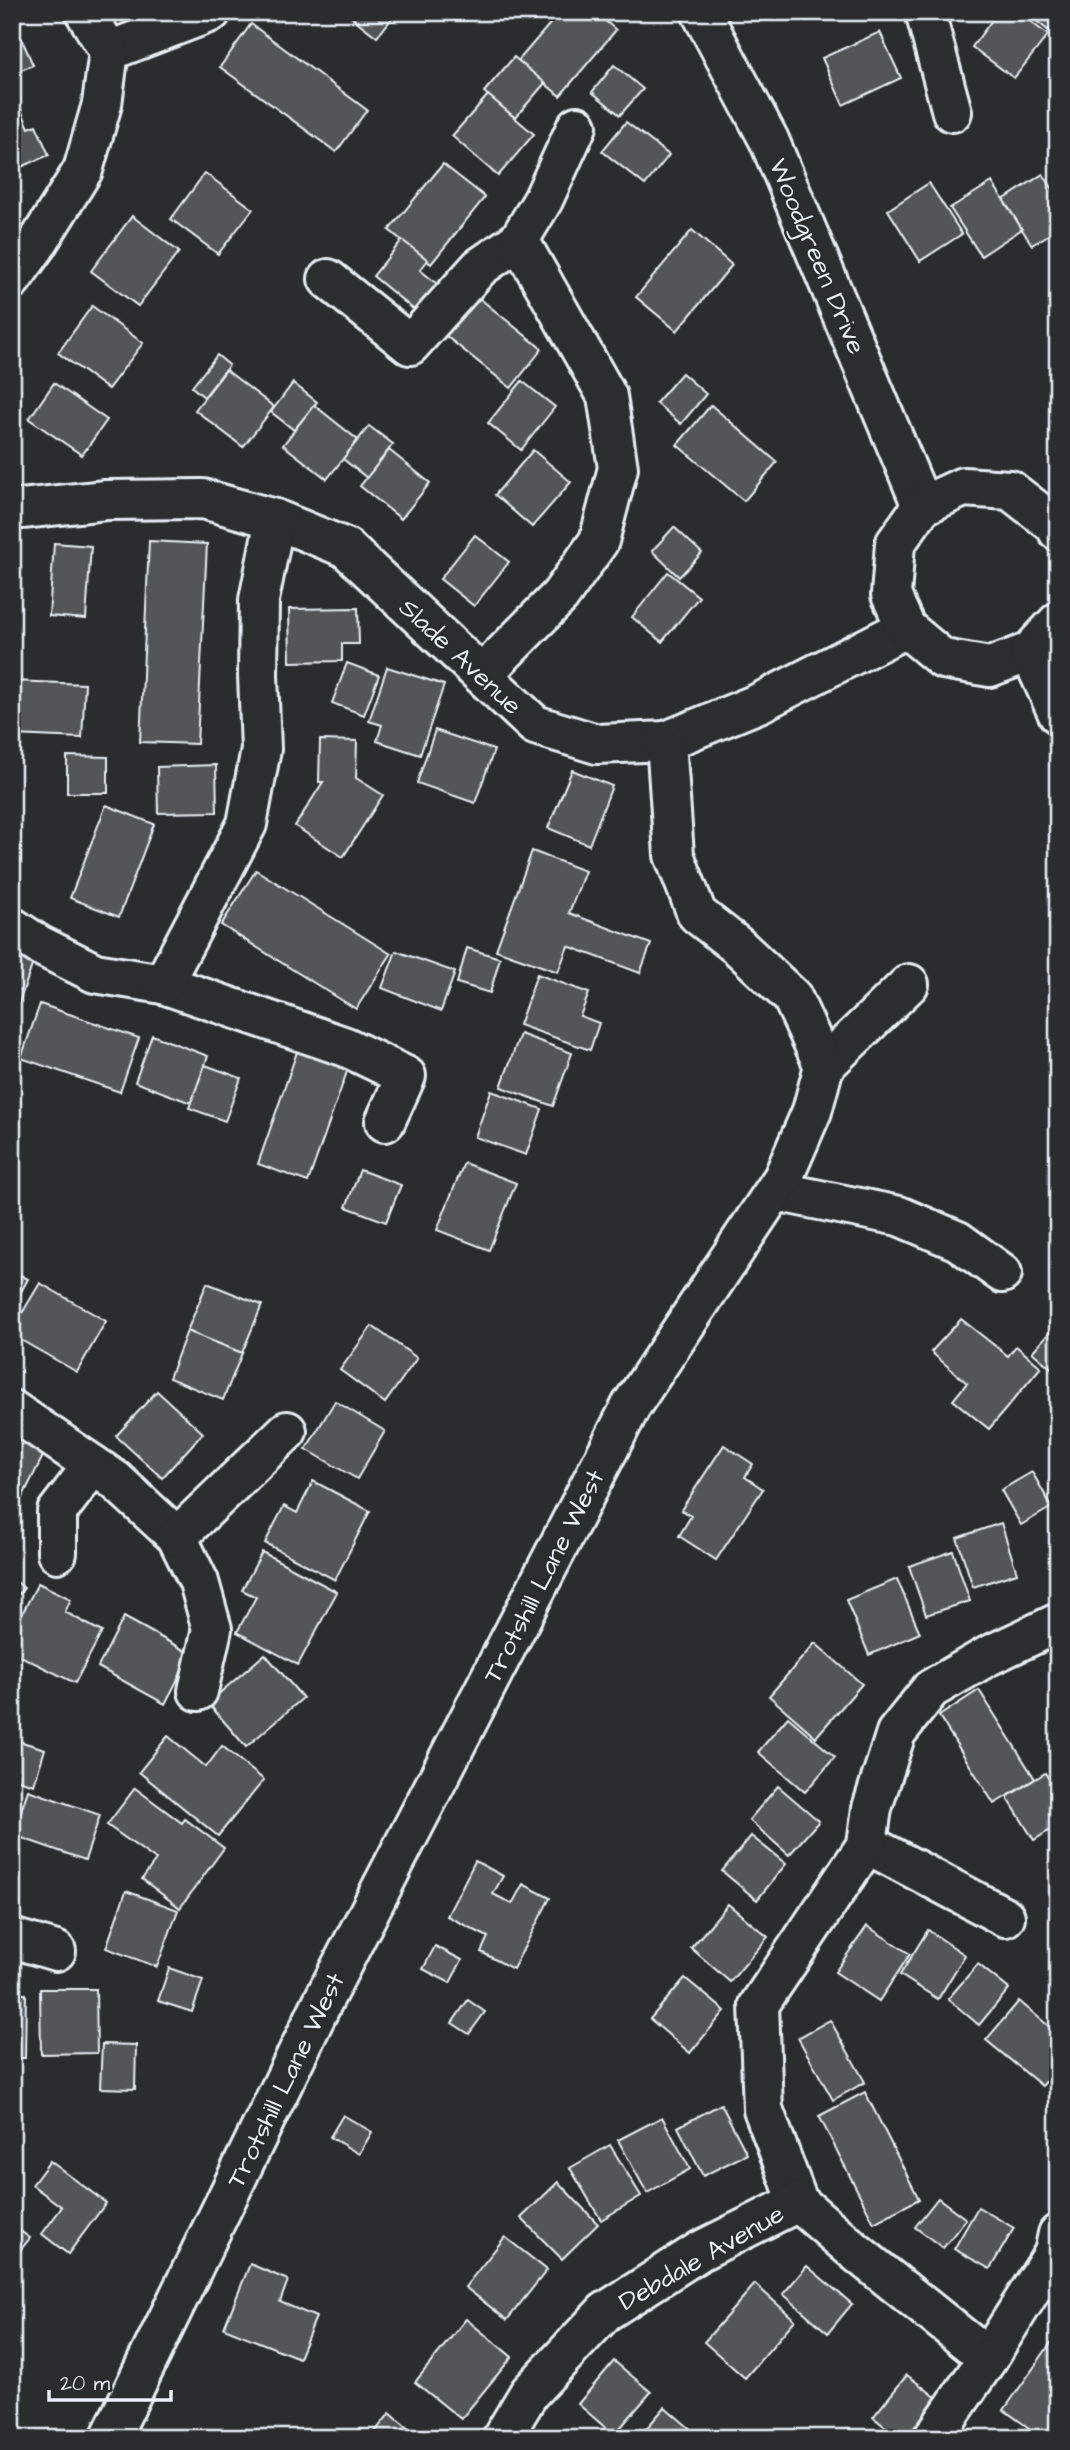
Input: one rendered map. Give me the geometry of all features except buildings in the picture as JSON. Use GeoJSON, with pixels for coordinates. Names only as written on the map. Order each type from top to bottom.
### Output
{"type":"FeatureCollection","features":[{"type":"Feature","properties":{"kind":"street"},"geometry":{"type":"LineString","coordinates":[[12,279],[83,170],[102,104],[109,51],[85,12]]}},
{"type":"Feature","properties":{"kind":"street"},"geometry":{"type":"LineString","coordinates":[[109,51],[211,12]]}},
{"type":"Feature","properties":{"kind":"street","name":"Woodgreen Drive"},"geometry":{"type":"LineString","coordinates":[[701,12],[769,139],[922,506]]}},
{"type":"Feature","properties":{"kind":"street"},"geometry":{"type":"LineString","coordinates":[[925,12],[952,112]]}},
{"type":"Feature","properties":{"kind":"street"},"geometry":{"type":"LineString","coordinates":[[328,279],[410,345],[480,267],[519,240],[542,200],[577,126]]}},
{"type":"Feature","properties":{"kind":"street"},"geometry":{"type":"LineString","coordinates":[[482,675],[560,596],[599,541],[618,468],[607,396],[519,240]]}},
{"type":"Feature","properties":{"kind":"street"},"geometry":{"type":"LineString","coordinates":[[1057,527],[1010,490],[963,487],[922,506],[895,544],[891,595],[906,628],[943,659],[990,667],[1030,652],[1058,622]]}},
{"type":"Feature","properties":{"kind":"street","name":"Slade Avenue"},"geometry":{"type":"LineString","coordinates":[[14,505],[203,499],[275,519],[346,548],[535,725],[597,744],[666,741],[759,703],[906,628]]}},
{"type":"Feature","properties":{"kind":"street"},"geometry":{"type":"LineString","coordinates":[[163,984],[247,824],[261,749],[259,600],[275,519]]}},
{"type":"Feature","properties":{"kind":"street"},"geometry":{"type":"LineString","coordinates":[[1030,652],[1058,714]]}},
{"type":"Feature","properties":{"kind":"street"},"geometry":{"type":"LineString","coordinates":[[666,741],[674,855],[698,915],[739,947],[792,997],[824,1066],[909,984]]}},
{"type":"Feature","properties":{"kind":"street"},"geometry":{"type":"LineString","coordinates":[[12,927],[39,945],[95,973],[163,984],[346,1047],[406,1076],[385,1122]]}},
{"type":"Feature","properties":{"kind":"street","name":"Trotshill Lane West"},"geometry":{"type":"LineString","coordinates":[[110,2438],[323,2001],[631,1406],[783,1178],[812,1111],[824,1066]]}},
{"type":"Feature","properties":{"kind":"street"},"geometry":{"type":"LineString","coordinates":[[775,1191],[899,1216],[958,1241],[1002,1273]]}},
{"type":"Feature","properties":{"kind":"street"},"geometry":{"type":"LineString","coordinates":[[12,1410],[115,1480],[177,1538],[199,1582],[212,1629],[198,1691]]}},
{"type":"Feature","properties":{"kind":"street"},"geometry":{"type":"LineString","coordinates":[[177,1538],[286,1431]]}},
{"type":"Feature","properties":{"kind":"street"},"geometry":{"type":"LineString","coordinates":[[57,1553],[57,1512],[93,1465]]}},
{"type":"Feature","properties":{"kind":"street"},"geometry":{"type":"LineString","coordinates":[[799,2202],[764,2109],[759,2006],[867,1844],[872,1808],[896,1733],[931,1689],[988,1656],[1058,1623]]}},
{"type":"Feature","properties":{"kind":"street"},"geometry":{"type":"LineString","coordinates":[[867,1844],[1005,1917]]}},
{"type":"Feature","properties":{"kind":"street"},"geometry":{"type":"LineString","coordinates":[[12,1938],[56,1951]]}},
{"type":"Feature","properties":{"kind":"street","name":"Debdale Avenue"},"geometry":{"type":"LineString","coordinates":[[517,2432],[529,2393],[605,2312],[701,2251],[799,2202],[856,2252],[988,2358]]}},
{"type":"Feature","properties":{"kind":"street"},"geometry":{"type":"LineString","coordinates":[[933,2438],[988,2358],[1054,2253],[1058,2234]]}}]}
